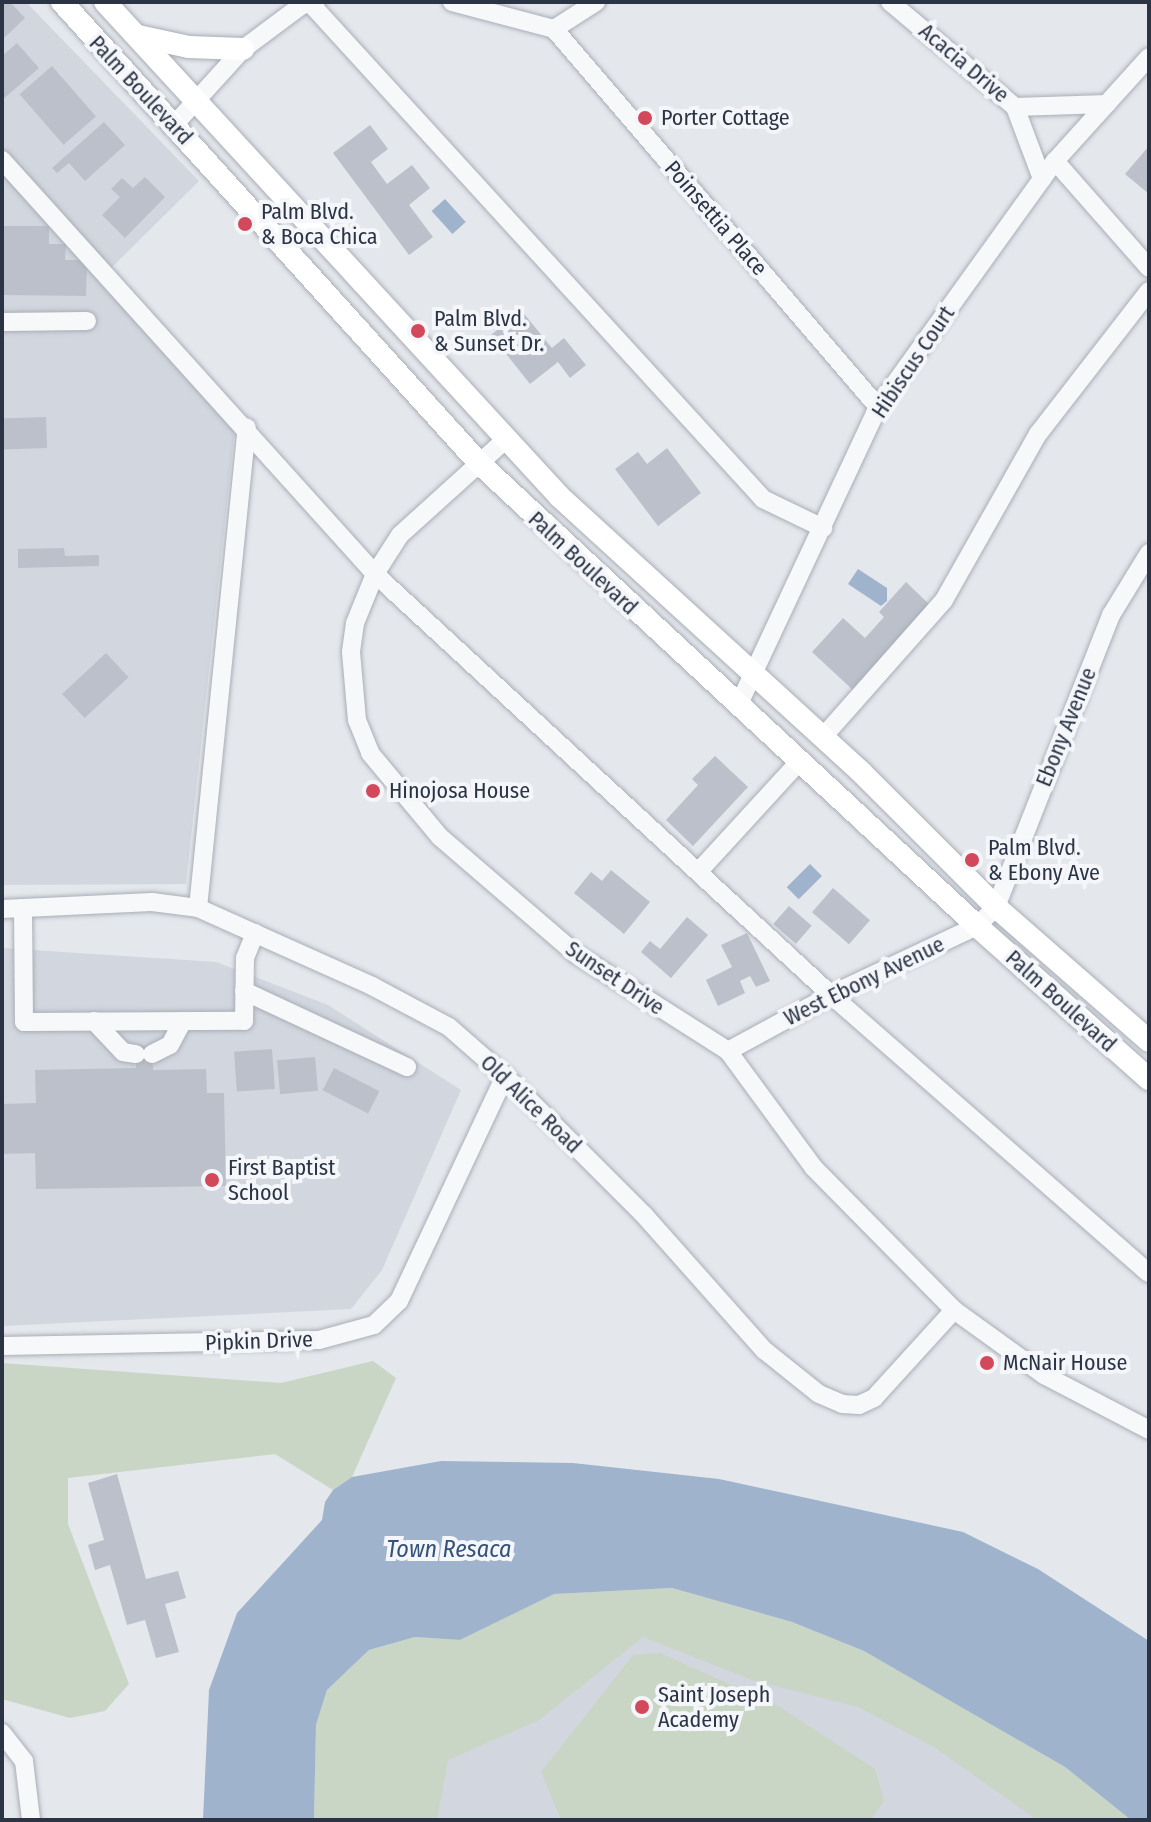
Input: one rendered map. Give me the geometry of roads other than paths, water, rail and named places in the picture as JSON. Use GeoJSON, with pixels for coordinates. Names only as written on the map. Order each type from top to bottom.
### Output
{"type":"FeatureCollection","features":[{"type":"Feature","properties":{"kind":"main road","name":"Palm Boulevard"},"geometry":{"type":"LineString","coordinates":[[62,2],[479,463],[977,926],[1149,1079]]}},
{"type":"Feature","properties":{"kind":"main road","name":"Palm Boulevard"},"geometry":{"type":"LineString","coordinates":[[105,2],[198,99],[504,441],[754,678],[822,738],[996,907],[1149,1041]]}},
{"type":"Feature","properties":{"kind":"main road"},"geometry":{"type":"LineString","coordinates":[[138,36],[189,47],[243,49]]}},
{"type":"Feature","properties":{"kind":"street"},"geometry":{"type":"LineString","coordinates":[[452,2],[554,29],[596,2]]}},
{"type":"Feature","properties":{"kind":"street","name":"Acacia Drive"},"geometry":{"type":"LineString","coordinates":[[890,2],[1015,107],[1042,179]]}},
{"type":"Feature","properties":{"kind":"street"},"geometry":{"type":"LineString","coordinates":[[174,125],[243,49],[313,3],[763,499],[823,528]]}},
{"type":"Feature","properties":{"kind":"street","name":"Poinsettia Place"},"geometry":{"type":"LineString","coordinates":[[554,29],[878,407]]}},
{"type":"Feature","properties":{"kind":"street","name":"Hibiscus Court"},"geometry":{"type":"LineString","coordinates":[[738,706],[754,678],[878,407],[1055,161],[1149,57]]}},
{"type":"Feature","properties":{"kind":"street"},"geometry":{"type":"LineString","coordinates":[[1015,107],[1107,104]]}},
{"type":"Feature","properties":{"kind":"street"},"geometry":{"type":"LineString","coordinates":[[2,160],[247,427],[375,574],[831,995],[1149,1273]]}},
{"type":"Feature","properties":{"kind":"street"},"geometry":{"type":"LineString","coordinates":[[1055,161],[1149,268]]}},
{"type":"Feature","properties":{"kind":"street"},"geometry":{"type":"LineString","coordinates":[[822,738],[944,600],[1038,434],[1149,291]]}},
{"type":"Feature","properties":{"kind":"street"},"geometry":{"type":"LineString","coordinates":[[2,322],[87,321]]}},
{"type":"Feature","properties":{"kind":"street"},"geometry":{"type":"LineString","coordinates":[[198,908],[247,427]]}},
{"type":"Feature","properties":{"kind":"street","name":"Sunset Drive"},"geometry":{"type":"LineString","coordinates":[[504,441],[400,535],[375,574],[351,652],[357,720],[370,753],[440,837],[576,954],[728,1051],[814,1168],[954,1310],[1044,1375],[1149,1430]]}},
{"type":"Feature","properties":{"kind":"street","name":"Ebony Avenue"},"geometry":{"type":"LineString","coordinates":[[996,907],[1111,615],[1149,553]]}},
{"type":"Feature","properties":{"kind":"street"},"geometry":{"type":"LineString","coordinates":[[699,871],[799,762]]}},
{"type":"Feature","properties":{"kind":"street","name":"Old Alice Road"},"geometry":{"type":"LineString","coordinates":[[2,909],[152,902],[198,908],[449,1027],[505,1076],[644,1215],[764,1350],[819,1394],[851,1405],[874,1398],[954,1310]]}},
{"type":"Feature","properties":{"kind":"street","name":"West Ebony Avenue"},"geometry":{"type":"LineString","coordinates":[[728,1051],[831,995],[977,926],[996,907]]}},
{"type":"Feature","properties":{"kind":"street"},"geometry":{"type":"LineString","coordinates":[[23,908],[24,1022],[244,1021],[245,958],[255,933]]}},
{"type":"Feature","properties":{"kind":"street"},"geometry":{"type":"LineString","coordinates":[[244,991],[407,1067]]}},
{"type":"Feature","properties":{"kind":"street"},"geometry":{"type":"LineString","coordinates":[[94,1021],[123,1052],[144,1054],[170,1045],[183,1021]]}},
{"type":"Feature","properties":{"kind":"street","name":"Pipkin Drive"},"geometry":{"type":"LineString","coordinates":[[2,1346],[319,1340],[374,1325],[399,1301],[505,1076]]}},
{"type":"Feature","properties":{"kind":"street"},"geometry":{"type":"LineString","coordinates":[[2,1733],[24,1761],[31,1820]]}},
{"type":"Feature","properties":{"kind":"water"},"geometry":{"type":"Polygon","coordinates":[[[445,199],[466,222],[452,234],[432,211],[445,199]]]}},
{"type":"Feature","properties":{"kind":"water"},"geometry":{"type":"Polygon","coordinates":[[[858,569],[887,588],[887,601],[881,606],[848,584],[858,569]]]}},
{"type":"Feature","properties":{"kind":"water"},"geometry":{"type":"Polygon","coordinates":[[[810,864],[822,876],[799,899],[787,887],[810,864]]]}},
{"type":"Feature","properties":{"kind":"water","name":"Town Resaca"},"geometry":{"type":"Polygon","coordinates":[[[441,1461],[573,1463],[719,1479],[963,1532],[1038,1569],[1149,1641],[1149,1820],[1131,1820],[1065,1767],[864,1651],[792,1622],[672,1588],[554,1594],[460,1640],[415,1637],[369,1650],[327,1690],[316,1725],[314,1820],[203,1820],[209,1690],[237,1613],[322,1520],[325,1502],[333,1490],[352,1477],[441,1461]]]}},
{"type":"Feature","properties":{"kind":"place","name":"Porter Cottage"},"geometry":{"type":"Point","coordinates":[645,118]}},
{"type":"Feature","properties":{"kind":"place","name":"Palm Blvd. & Boca Chica"},"geometry":{"type":"Point","coordinates":[245,224]}},
{"type":"Feature","properties":{"kind":"place","name":"Palm Blvd. & Sunset Dr."},"geometry":{"type":"Point","coordinates":[418,331]}},
{"type":"Feature","properties":{"kind":"place","name":"Hinojosa House"},"geometry":{"type":"Point","coordinates":[373,791]}},
{"type":"Feature","properties":{"kind":"place","name":"Palm Blvd. & Ebony Ave"},"geometry":{"type":"Point","coordinates":[972,860]}},
{"type":"Feature","properties":{"kind":"place","name":"First Baptist School"},"geometry":{"type":"Point","coordinates":[212,1180]}},
{"type":"Feature","properties":{"kind":"place","name":"McNair House"},"geometry":{"type":"Point","coordinates":[987,1363]}},
{"type":"Feature","properties":{"kind":"place","name":"Saint Joseph Academy"},"geometry":{"type":"Point","coordinates":[642,1707]}}]}
